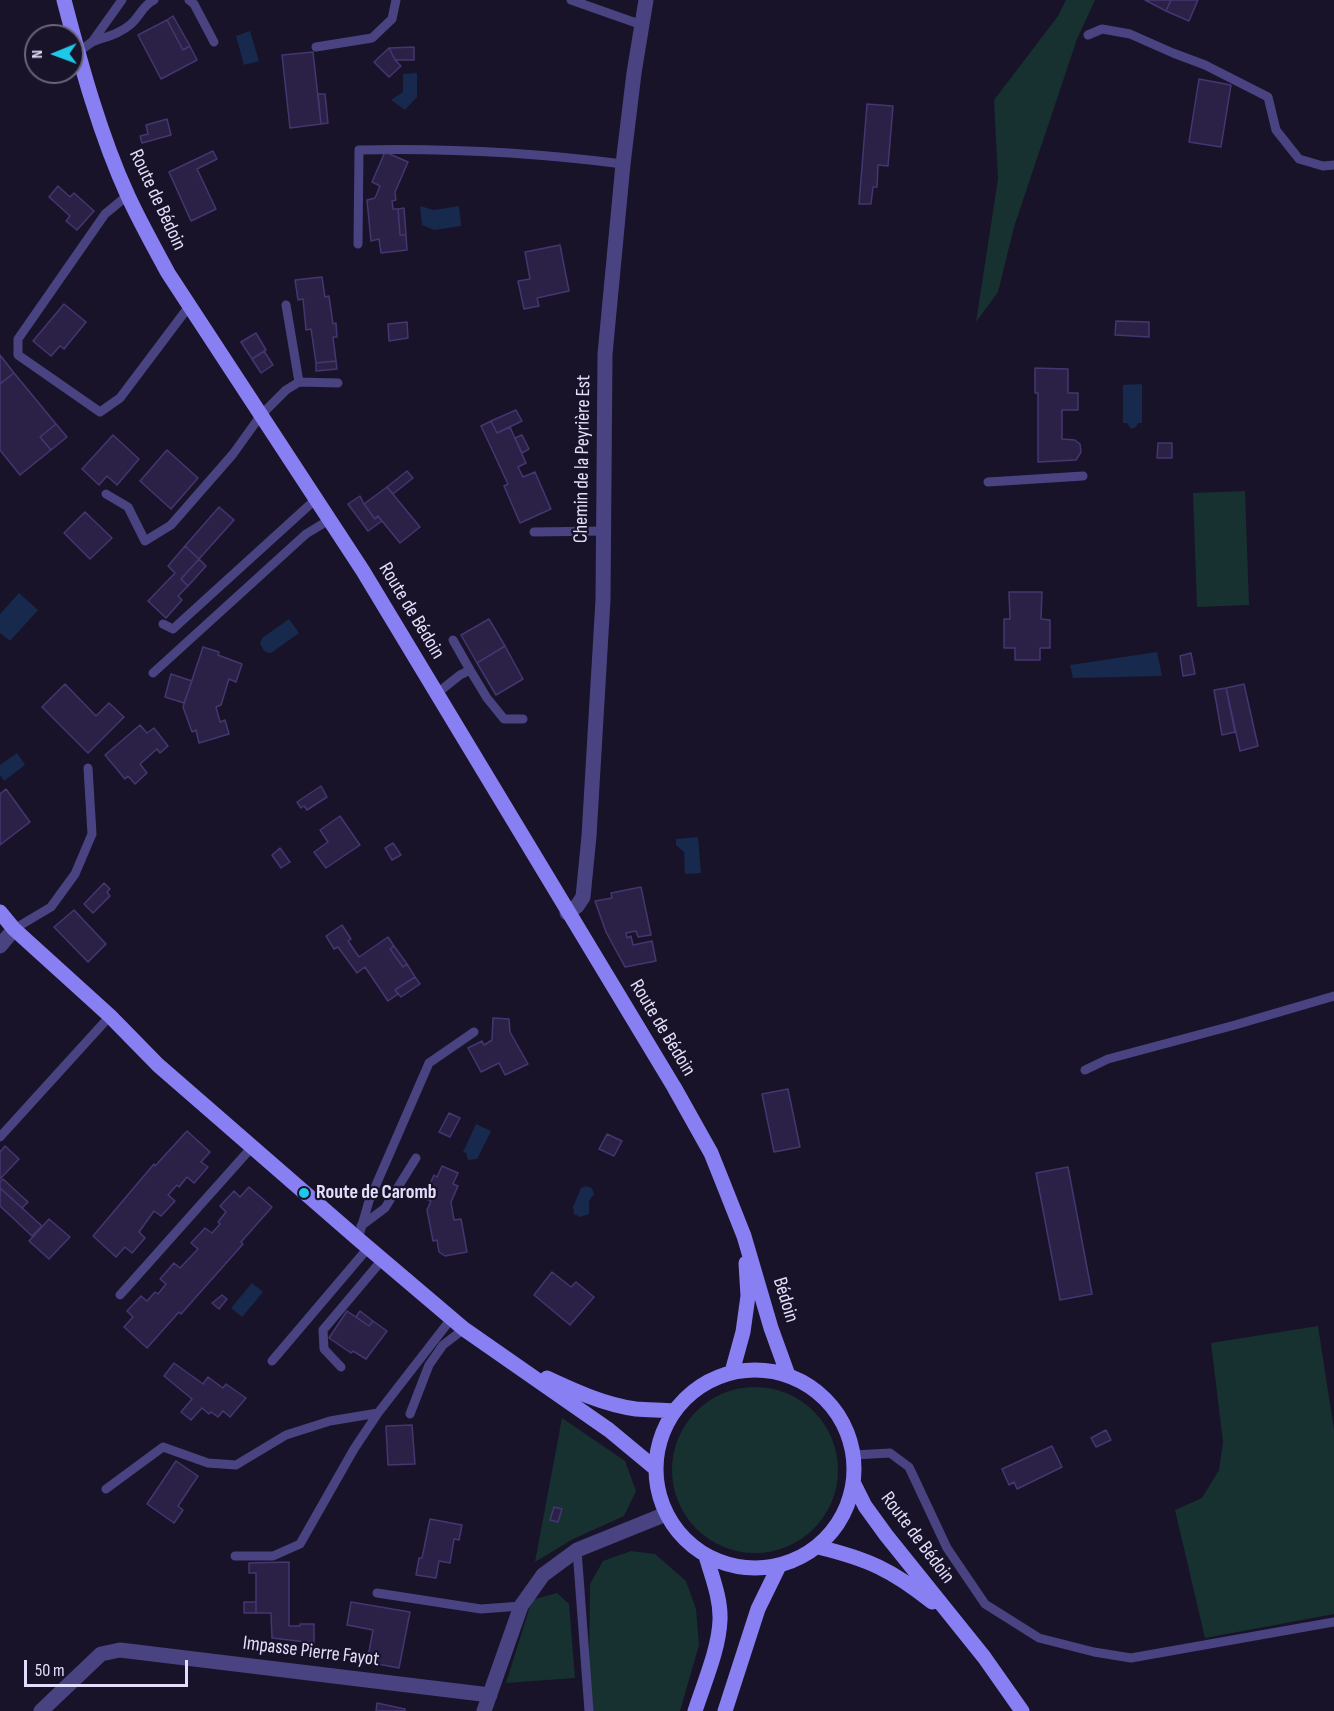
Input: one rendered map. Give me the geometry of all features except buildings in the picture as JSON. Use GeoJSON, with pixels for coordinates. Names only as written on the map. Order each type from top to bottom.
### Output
{"type":"FeatureCollection","features":[{"type":"Feature","properties":{"kind":"main road","name":"Route de Bédoin"},"geometry":{"type":"LineString","coordinates":[[64,0],[70,24]]}},
{"type":"Feature","properties":{"kind":"main road","name":"Route de Bédoin"},"geometry":{"type":"LineString","coordinates":[[84,69],[128,195],[164,264],[363,571],[674,1088],[711,1153],[744,1236]]}},
{"type":"Feature","properties":{"kind":"main road"},"geometry":{"type":"LineString","coordinates":[[0,912],[14,929],[110,1016],[158,1065],[362,1238],[382,1260],[458,1324],[609,1430],[656,1469]]}},
{"type":"Feature","properties":{"kind":"main road"},"geometry":{"type":"LineString","coordinates":[[732,1372],[743,1332],[748,1296],[744,1236]]}},
{"type":"Feature","properties":{"kind":"main road","name":"Bédoin"},"geometry":{"type":"LineString","coordinates":[[744,1236],[771,1328],[788,1375]]}},
{"type":"Feature","properties":{"kind":"main road"},"geometry":{"type":"LineString","coordinates":[[514,1363],[580,1393],[620,1405],[636,1409],[674,1411]]}},
{"type":"Feature","properties":{"kind":"main road"},"geometry":{"type":"LineString","coordinates":[[760,1370],[788,1375],[812,1388],[832,1406],[846,1429],[854,1455],[854,1484],[842,1519],[818,1547],[800,1559],[779,1566],[754,1569],[729,1566],[706,1556],[683,1538],[666,1514],[658,1492],[656,1469],[660,1439],[674,1411],[700,1387],[732,1372],[760,1370]]}},
{"type":"Feature","properties":{"kind":"main road","name":"Route de Bédoin"},"geometry":{"type":"LineString","coordinates":[[854,1484],[865,1506],[984,1657],[1022,1711]]}},
{"type":"Feature","properties":{"kind":"main road","name":"Route de Bédoin"},"geometry":{"type":"LineString","coordinates":[[818,1547],[849,1554],[873,1563],[904,1581],[949,1615]]}},
{"type":"Feature","properties":{"kind":"main road"},"geometry":{"type":"LineString","coordinates":[[695,1711],[718,1636],[720,1620],[719,1603],[706,1556]]}},
{"type":"Feature","properties":{"kind":"main road"},"geometry":{"type":"LineString","coordinates":[[725,1711],[758,1609],[779,1566]]}},
{"type":"Feature","properties":{"kind":"street","name":"Chemin de la Peyrière Est"},"geometry":{"type":"LineString","coordinates":[[567,913],[577,906],[582,897],[587,858],[603,600],[604,354],[623,164],[646,0]]}},
{"type":"Feature","properties":{"kind":"street"},"geometry":{"type":"LineString","coordinates":[[0,946],[14,929]]}},
{"type":"Feature","properties":{"kind":"street"},"geometry":{"type":"LineString","coordinates":[[484,1711],[521,1606],[543,1575],[577,1551],[666,1514]]}},
{"type":"Feature","properties":{"kind":"street","name":"Impasse Pierre Fayot"},"geometry":{"type":"LineString","coordinates":[[41,1711],[101,1654],[120,1650],[490,1695]]}},
{"type":"Feature","properties":{"kind":"lane"},"geometry":{"type":"LineString","coordinates":[[92,42],[122,0]]}},
{"type":"Feature","properties":{"kind":"lane"},"geometry":{"type":"LineString","coordinates":[[84,48],[92,42],[117,34],[132,24],[147,3],[154,0]]}},
{"type":"Feature","properties":{"kind":"lane"},"geometry":{"type":"LineString","coordinates":[[189,0],[194,4],[214,42]]}},
{"type":"Feature","properties":{"kind":"lane"},"geometry":{"type":"LineString","coordinates":[[316,47],[372,38],[392,19],[396,0]]}},
{"type":"Feature","properties":{"kind":"lane"},"geometry":{"type":"LineString","coordinates":[[571,0],[642,25]]}},
{"type":"Feature","properties":{"kind":"lane"},"geometry":{"type":"LineString","coordinates":[[1088,34],[1102,29],[1130,34],[1205,65],[1268,97],[1276,130],[1299,159],[1323,166],[1334,165]]}},
{"type":"Feature","properties":{"kind":"lane"},"geometry":{"type":"LineString","coordinates":[[358,244],[359,150],[420,149],[623,164]]}},
{"type":"Feature","properties":{"kind":"lane"},"geometry":{"type":"LineString","coordinates":[[128,195],[105,214],[18,339],[18,355],[100,411],[120,398],[190,305]]}},
{"type":"Feature","properties":{"kind":"lane"},"geometry":{"type":"LineString","coordinates":[[286,305],[299,382]]}},
{"type":"Feature","properties":{"kind":"lane"},"geometry":{"type":"LineString","coordinates":[[106,494],[128,507],[145,541],[171,525],[233,454],[261,415],[286,390],[299,382],[338,382]]}},
{"type":"Feature","properties":{"kind":"lane"},"geometry":{"type":"LineString","coordinates":[[988,482],[1083,476]]}},
{"type":"Feature","properties":{"kind":"lane"},"geometry":{"type":"LineString","coordinates":[[163,624],[173,629],[316,500]]}},
{"type":"Feature","properties":{"kind":"lane"},"geometry":{"type":"LineString","coordinates":[[153,673],[306,534],[329,520]]}},
{"type":"Feature","properties":{"kind":"lane"},"geometry":{"type":"LineString","coordinates":[[534,532],[603,531]]}},
{"type":"Feature","properties":{"kind":"lane"},"geometry":{"type":"LineString","coordinates":[[453,640],[487,698],[504,719],[523,719]]}},
{"type":"Feature","properties":{"kind":"lane"},"geometry":{"type":"LineString","coordinates":[[435,694],[470,670]]}},
{"type":"Feature","properties":{"kind":"lane"},"geometry":{"type":"LineString","coordinates":[[14,929],[51,907],[75,874],[92,834],[88,768]]}},
{"type":"Feature","properties":{"kind":"lane"},"geometry":{"type":"LineString","coordinates":[[1085,1070],[1108,1059],[1334,996]]}},
{"type":"Feature","properties":{"kind":"lane"},"geometry":{"type":"LineString","coordinates":[[0,1137],[110,1016]]}},
{"type":"Feature","properties":{"kind":"lane"},"geometry":{"type":"LineString","coordinates":[[362,1238],[369,1201],[429,1062],[474,1032]]}},
{"type":"Feature","properties":{"kind":"lane"},"geometry":{"type":"LineString","coordinates":[[120,1295],[252,1147]]}},
{"type":"Feature","properties":{"kind":"lane"},"geometry":{"type":"LineString","coordinates":[[272,1361],[362,1238],[386,1209],[416,1158]]}},
{"type":"Feature","properties":{"kind":"lane"},"geometry":{"type":"LineString","coordinates":[[341,1367],[324,1349],[323,1330],[382,1260]]}},
{"type":"Feature","properties":{"kind":"lane"},"geometry":{"type":"LineString","coordinates":[[235,1556],[273,1556],[300,1544],[354,1449],[378,1413],[458,1324]]}},
{"type":"Feature","properties":{"kind":"lane"},"geometry":{"type":"LineString","coordinates":[[410,1414],[429,1365],[458,1324]]}},
{"type":"Feature","properties":{"kind":"lane"},"geometry":{"type":"LineString","coordinates":[[106,1489],[163,1447],[208,1463],[236,1465],[286,1435],[330,1421],[378,1413]]}},
{"type":"Feature","properties":{"kind":"lane"},"geometry":{"type":"LineString","coordinates":[[854,1455],[890,1453],[909,1467],[947,1548],[985,1605],[1039,1638],[1094,1652],[1131,1658],[1334,1622]]}},
{"type":"Feature","properties":{"kind":"lane"},"geometry":{"type":"LineString","coordinates":[[577,1551],[589,1711]]}},
{"type":"Feature","properties":{"kind":"lane"},"geometry":{"type":"LineString","coordinates":[[377,1593],[481,1609],[521,1606]]}},
{"type":"Feature","properties":{"kind":"green space"},"geometry":{"type":"Polygon","coordinates":[[[1066,0],[1095,0],[1077,39],[1014,227],[998,292],[976,322],[998,179],[994,100],[1058,16],[1066,0]]]}},
{"type":"Feature","properties":{"kind":"green space"},"geometry":{"type":"Polygon","coordinates":[[[1245,491],[1249,605],[1197,607],[1193,493],[1245,491]]]}},
{"type":"Feature","properties":{"kind":"green space"},"geometry":{"type":"Polygon","coordinates":[[[1318,1326],[1334,1430],[1334,1614],[1205,1638],[1175,1510],[1202,1498],[1219,1470],[1223,1442],[1211,1343],[1318,1326]]]}},
{"type":"Feature","properties":{"kind":"green space"},"geometry":{"type":"Polygon","coordinates":[[[755,1387],[771,1388],[787,1393],[814,1411],[832,1438],[837,1454],[837,1486],[832,1502],[814,1529],[787,1547],[771,1552],[755,1553],[739,1552],[723,1547],[696,1529],[678,1502],[673,1486],[672,1470],[673,1454],[678,1438],[696,1411],[723,1393],[739,1388],[755,1387]]]}},
{"type":"Feature","properties":{"kind":"green space"},"geometry":{"type":"Polygon","coordinates":[[[562,1418],[625,1461],[636,1491],[624,1516],[573,1539],[535,1562],[562,1418]]]}},
{"type":"Feature","properties":{"kind":"green space"},"geometry":{"type":"Polygon","coordinates":[[[631,1551],[655,1554],[686,1581],[696,1609],[699,1645],[680,1711],[593,1711],[589,1677],[590,1584],[603,1561],[631,1551]]]}},
{"type":"Feature","properties":{"kind":"green space"},"geometry":{"type":"Polygon","coordinates":[[[557,1593],[569,1604],[575,1678],[506,1683],[532,1600],[557,1593]]]}},
{"type":"Feature","properties":{"kind":"water"},"geometry":{"type":"Polygon","coordinates":[[[250,31],[259,61],[244,65],[236,36],[250,31]]]}},
{"type":"Feature","properties":{"kind":"water"},"geometry":{"type":"Polygon","coordinates":[[[417,73],[417,97],[405,110],[391,100],[403,92],[403,74],[417,73]]]}},
{"type":"Feature","properties":{"kind":"water"},"geometry":{"type":"Polygon","coordinates":[[[420,206],[434,210],[459,206],[461,226],[434,230],[422,225],[420,206]]]}},
{"type":"Feature","properties":{"kind":"water"},"geometry":{"type":"Polygon","coordinates":[[[1142,384],[1142,423],[1138,423],[1131,429],[1127,423],[1123,423],[1123,385],[1142,384]]]}},
{"type":"Feature","properties":{"kind":"water"},"geometry":{"type":"Polygon","coordinates":[[[19,593],[38,610],[10,641],[0,633],[0,614],[19,593]]]}},
{"type":"Feature","properties":{"kind":"water"},"geometry":{"type":"Polygon","coordinates":[[[289,619],[299,633],[271,653],[265,652],[260,644],[262,638],[289,619]]]}},
{"type":"Feature","properties":{"kind":"water"},"geometry":{"type":"Polygon","coordinates":[[[1157,652],[1162,676],[1073,678],[1070,665],[1157,652]]]}},
{"type":"Feature","properties":{"kind":"water"},"geometry":{"type":"Polygon","coordinates":[[[17,753],[25,765],[4,781],[0,775],[0,765],[17,753]]]}},
{"type":"Feature","properties":{"kind":"water"},"geometry":{"type":"Polygon","coordinates":[[[698,837],[701,873],[685,874],[684,852],[676,845],[676,839],[698,837]]]}},
{"type":"Feature","properties":{"kind":"water"},"geometry":{"type":"Polygon","coordinates":[[[476,1124],[491,1131],[477,1159],[468,1160],[466,1153],[463,1152],[476,1124]]]}},
{"type":"Feature","properties":{"kind":"water"},"geometry":{"type":"Polygon","coordinates":[[[586,1186],[592,1188],[594,1194],[589,1201],[589,1214],[580,1217],[574,1214],[573,1207],[581,1188],[586,1186]]]}},
{"type":"Feature","properties":{"kind":"water"},"geometry":{"type":"Polygon","coordinates":[[[252,1283],[263,1292],[242,1317],[231,1308],[252,1283]]]}},
{"type":"Feature","properties":{"kind":"place","name":"Route de Caromb"},"geometry":{"type":"Point","coordinates":[304,1193]}}]}
